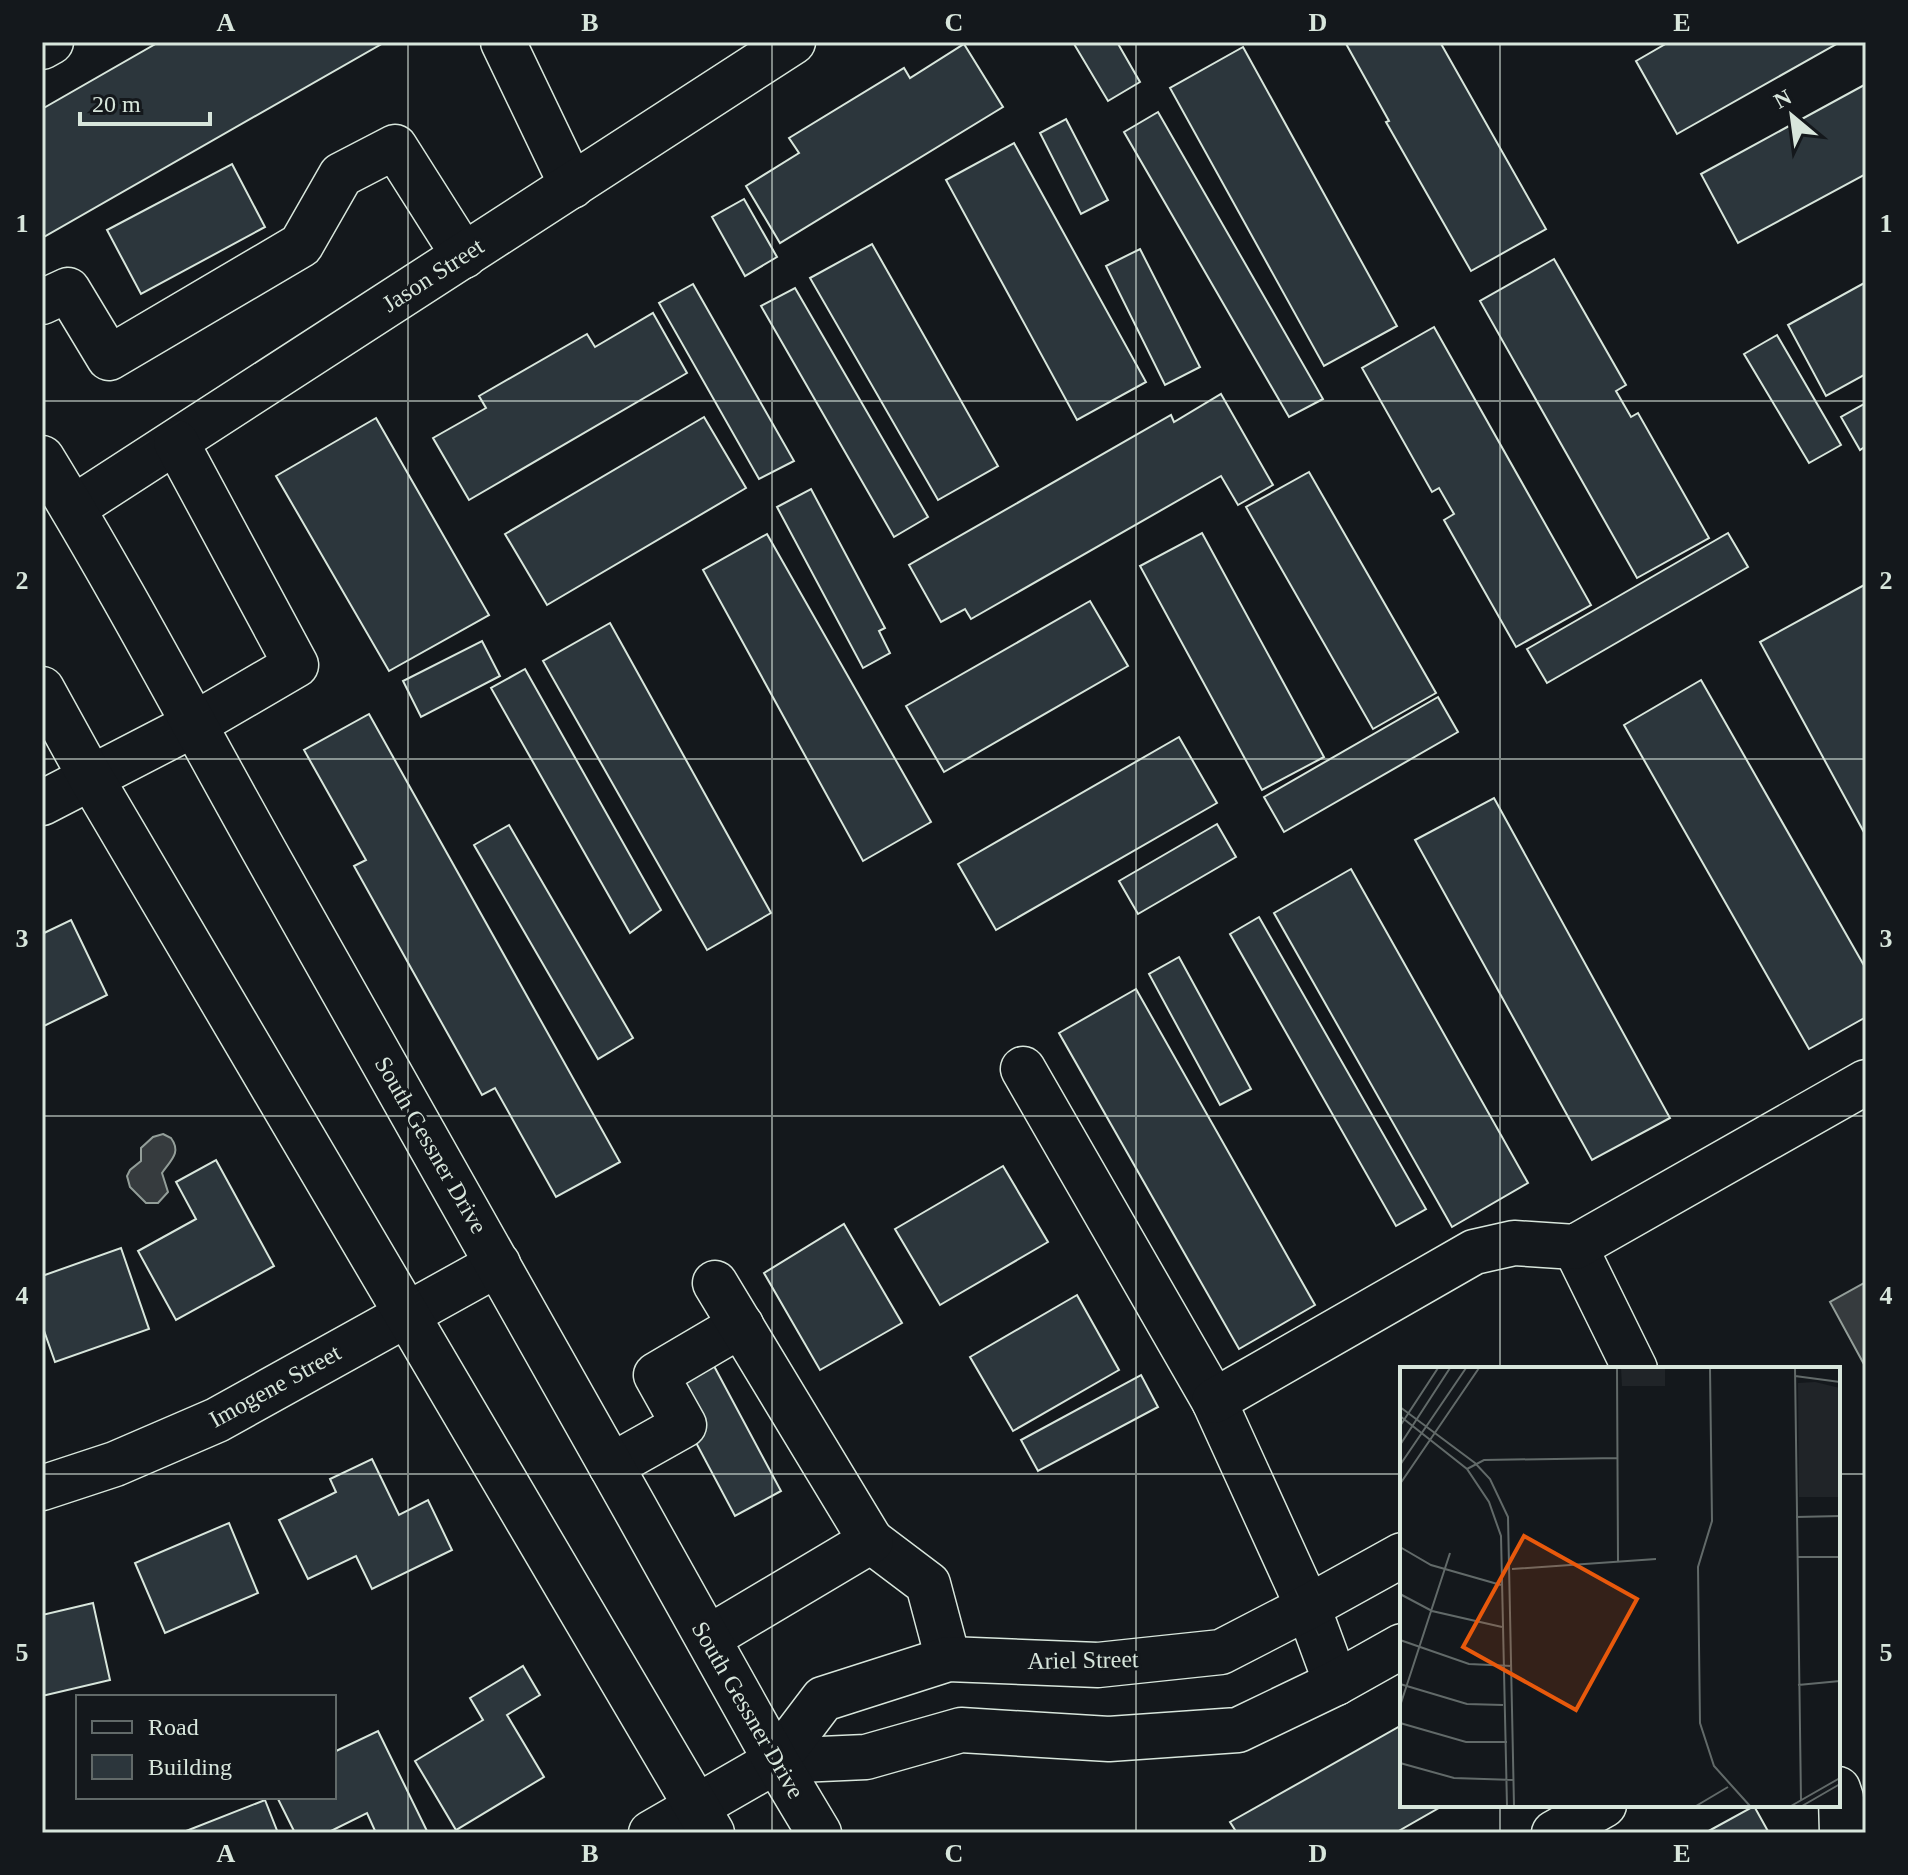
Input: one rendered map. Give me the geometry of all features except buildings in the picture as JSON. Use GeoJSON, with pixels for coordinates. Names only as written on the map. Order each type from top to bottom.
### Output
{"type":"FeatureCollection","features":[{"type":"Feature","properties":{"kind":"main road"},"geometry":{"type":"LineString","coordinates":[[42,47],[51,42]]}},
{"type":"Feature","properties":{"kind":"main road","name":"Jason Street"},"geometry":{"type":"LineString","coordinates":[[73,508],[793,42]]}},
{"type":"Feature","properties":{"kind":"main road"},"geometry":{"type":"LineString","coordinates":[[514,45],[572,186]]}},
{"type":"Feature","properties":{"kind":"main road"},"geometry":{"type":"LineString","coordinates":[[42,302],[68,290],[109,358],[301,245],[341,175],[395,147],[464,256]]}},
{"type":"Feature","properties":{"kind":"main road"},"geometry":{"type":"LineString","coordinates":[[42,803],[193,725],[296,665],[176,442]]}},
{"type":"Feature","properties":{"kind":"main road","name":"South Gessner Drive"},"geometry":{"type":"LineString","coordinates":[[42,458],[819,1833]]}},
{"type":"Feature","properties":{"kind":"main road"},"geometry":{"type":"LineString","coordinates":[[42,689],[91,778],[705,1820]]}},
{"type":"Feature","properties":{"kind":"main road"},"geometry":{"type":"LineString","coordinates":[[1023,1069],[1214,1401],[1308,1607],[1336,1683]]}},
{"type":"Feature","properties":{"kind":"main road"},"geometry":{"type":"LineString","coordinates":[[1214,1401],[1474,1252],[1514,1243],[1575,1247],[1866,1082]]}},
{"type":"Feature","properties":{"kind":"main road"},"geometry":{"type":"LineString","coordinates":[[1575,1247],[1634,1367]]}},
{"type":"Feature","properties":{"kind":"main road","name":"Imogene Street"},"geometry":{"type":"LineString","coordinates":[[42,1488],[115,1464],[217,1420],[498,1264]]}},
{"type":"Feature","properties":{"kind":"main road"},"geometry":{"type":"LineString","coordinates":[[715,1283],[871,1541],[928,1584],[948,1659]]}},
{"type":"Feature","properties":{"kind":"main road"},"geometry":{"type":"LineString","coordinates":[[611,1466],[684,1425],[656,1375],[741,1325]]}},
{"type":"Feature","properties":{"kind":"main road"},"geometry":{"type":"LineString","coordinates":[[708,1638],[871,1541]]}},
{"type":"Feature","properties":{"kind":"main road","name":"Ariel Street"},"geometry":{"type":"LineString","coordinates":[[651,1833],[705,1820],[776,1761],[823,1699],[948,1659],[1098,1665],[1221,1652],[1400,1556]]}},
{"type":"Feature","properties":{"kind":"main road","name":"Ariel Street"},"geometry":{"type":"LineString","coordinates":[[776,1761],[866,1757],[961,1730],[1109,1739],[1238,1730],[1336,1683],[1400,1647]]}},
{"type":"Feature","properties":{"kind":"main road"},"geometry":{"type":"LineString","coordinates":[[1840,1795],[1842,1833]]}},
{"type":"Feature","properties":{"kind":"main road"},"geometry":{"type":"LineString","coordinates":[[1554,1833],[1600,1807]]}},
{"type":"Feature","properties":{"kind":"shaded area"},"geometry":{"type":"Polygon","coordinates":[[[163,1134],[171,1138],[175,1148],[174,1157],[162,1173],[168,1192],[158,1203],[146,1203],[130,1187],[127,1176],[141,1161],[141,1148],[153,1137],[163,1134]]]}},
{"type":"Feature","properties":{"kind":"shaded area"},"geometry":{"type":"Polygon","coordinates":[[[1866,1282],[1866,1368],[1830,1302],[1866,1282]]]}}]}
